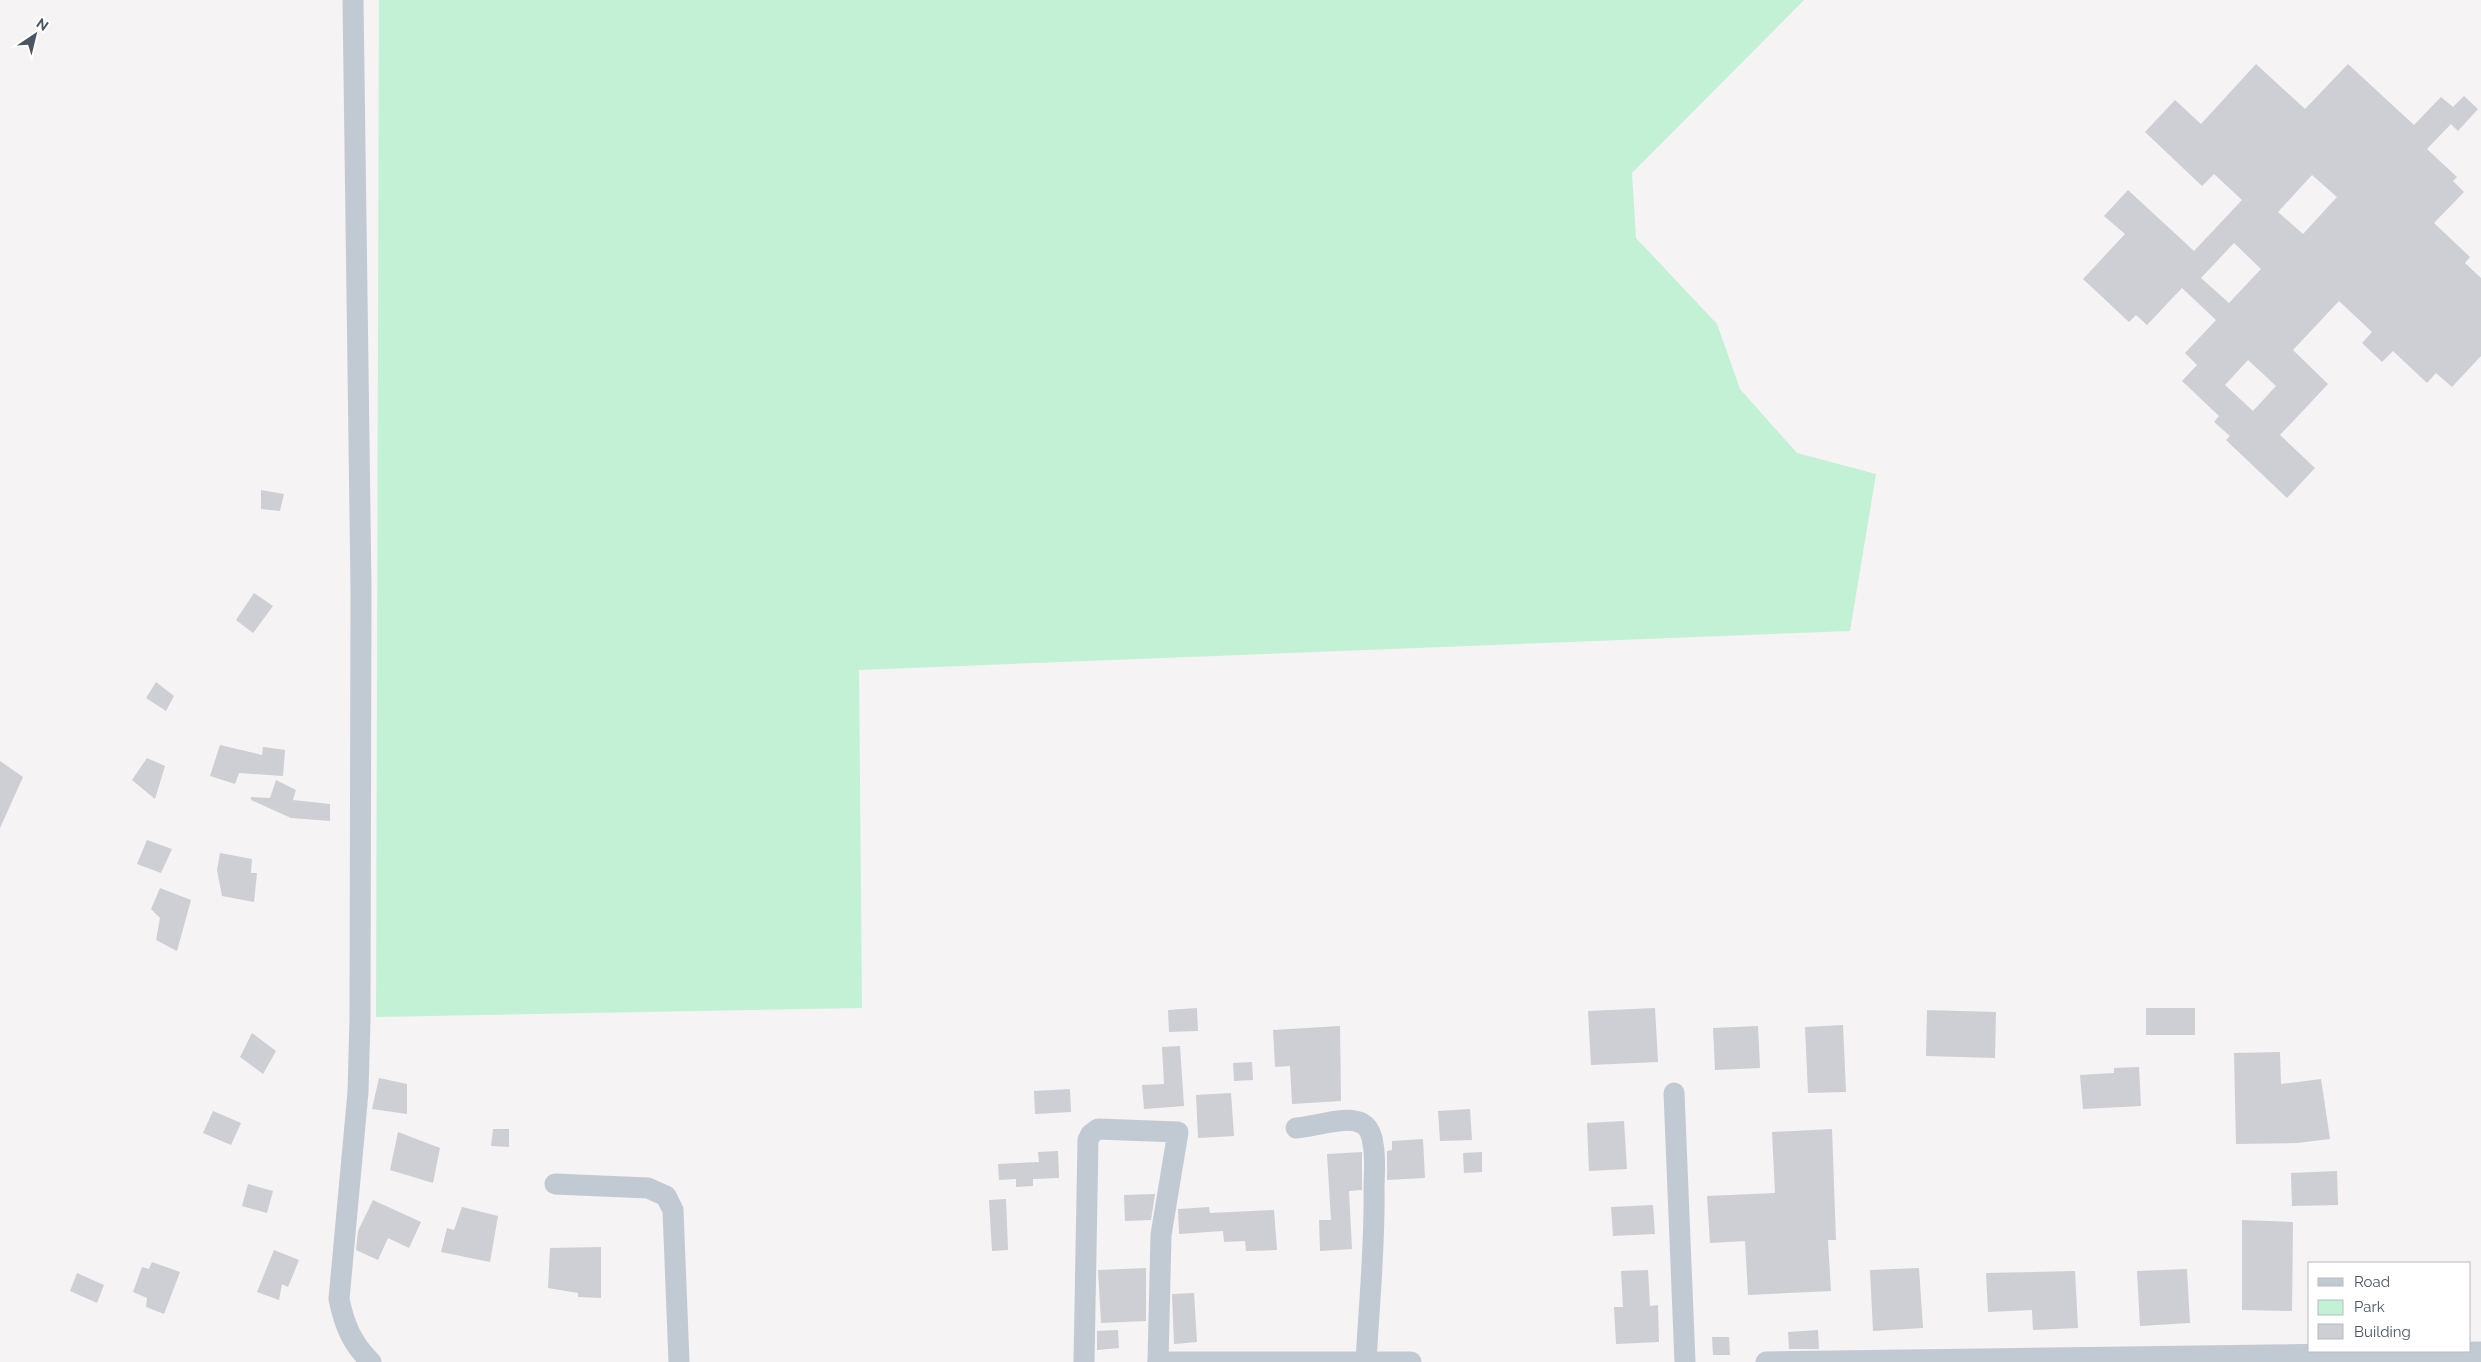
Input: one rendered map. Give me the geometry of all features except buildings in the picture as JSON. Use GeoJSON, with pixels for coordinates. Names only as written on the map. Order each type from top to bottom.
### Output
{"type":"FeatureCollection","features":[{"type":"Feature","properties":{"kind":"street"},"geometry":{"type":"LineString","coordinates":[[353,0],[362,589],[360,1018],[358,1092],[339,1299],[343,1322],[356,1346],[371,1362]]}},
{"type":"Feature","properties":{"kind":"street"},"geometry":{"type":"LineString","coordinates":[[1674,1093],[1685,1362]]}},
{"type":"Feature","properties":{"kind":"street"},"geometry":{"type":"LineString","coordinates":[[1296,1128],[1312,1127],[1340,1120],[1355,1120],[1367,1128],[1371,1135],[1374,1146],[1375,1212],[1366,1362]]}},
{"type":"Feature","properties":{"kind":"street"},"geometry":{"type":"LineString","coordinates":[[1084,1362],[1088,1140],[1091,1134],[1098,1129],[1178,1132],[1161,1234],[1158,1362],[1411,1362]]}},
{"type":"Feature","properties":{"kind":"street"},"geometry":{"type":"LineString","coordinates":[[555,1184],[648,1188],[666,1196],[673,1210],[674,1220],[679,1362]]}},
{"type":"Feature","properties":{"kind":"street"},"geometry":{"type":"LineString","coordinates":[[1766,1362],[2481,1352]]}},
{"type":"Feature","properties":{"kind":"green space"},"geometry":{"type":"Polygon","coordinates":[[[379,0],[1804,0],[1632,173],[1636,238],[1717,324],[1740,389],[1797,453],[1876,474],[1850,631],[859,670],[862,1008],[376,1017],[379,0]]]}}]}
